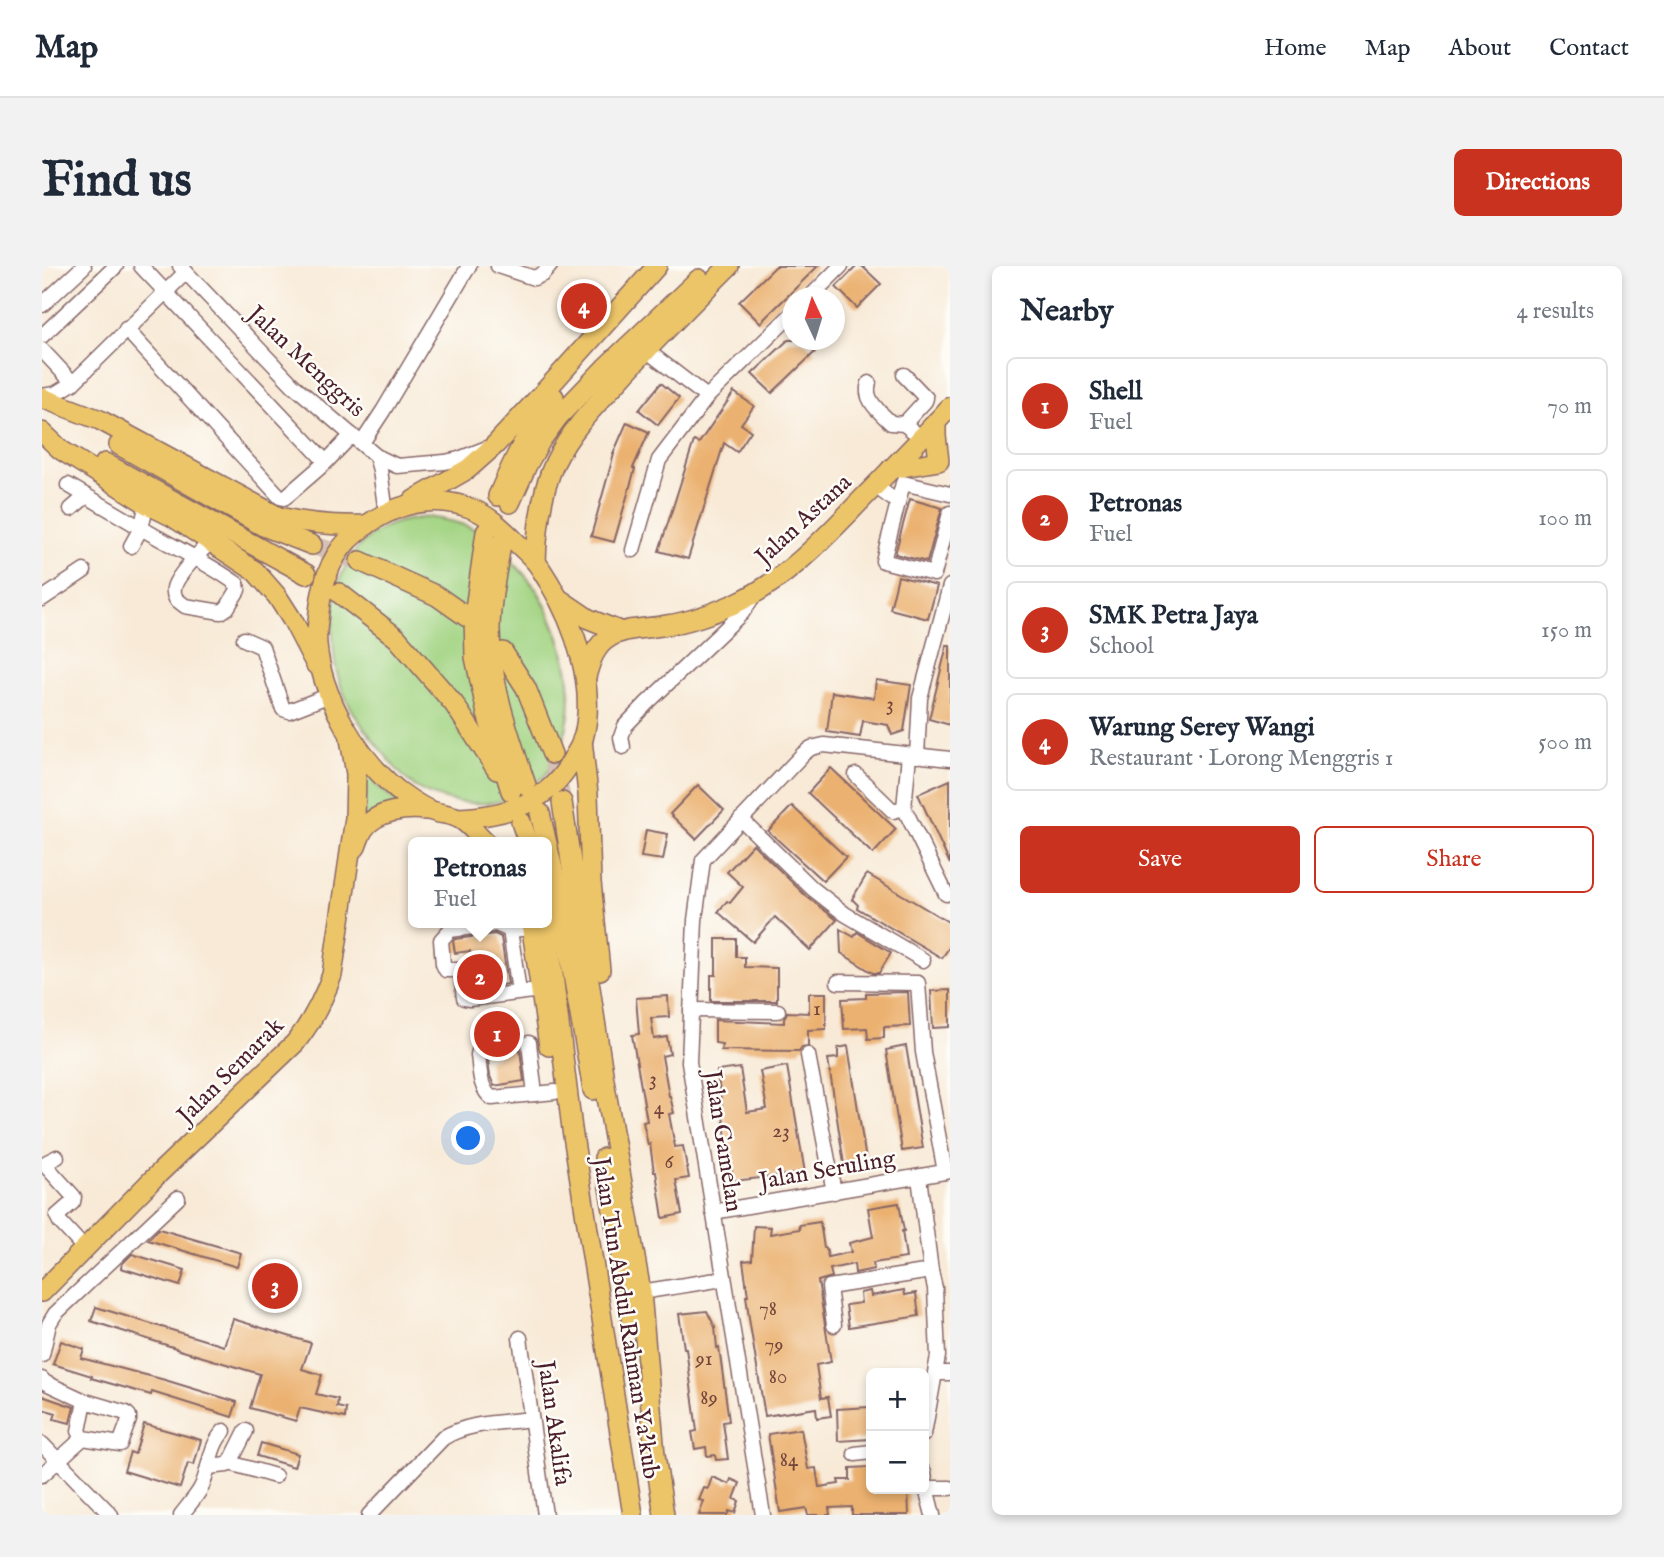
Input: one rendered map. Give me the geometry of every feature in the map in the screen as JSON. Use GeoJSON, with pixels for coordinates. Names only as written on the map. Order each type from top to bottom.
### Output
{"type":"FeatureCollection","features":[{"type":"Feature","properties":{"kind":"main road"},"geometry":{"type":"LineString","coordinates":[[327,688],[317,643],[325,578],[337,553],[367,525],[468,469],[495,445],[657,266]]}},
{"type":"Feature","properties":{"kind":"main road"},"geometry":{"type":"LineString","coordinates":[[670,266],[546,408],[530,430],[516,455],[504,500],[558,417],[712,266]]}},
{"type":"Feature","properties":{"kind":"main road"},"geometry":{"type":"LineString","coordinates":[[536,562],[537,534],[547,486],[554,464],[573,430],[646,350],[729,266]]}},
{"type":"Feature","properties":{"kind":"main road"},"geometry":{"type":"LineString","coordinates":[[47,400],[100,420],[279,517],[307,523],[367,525]]}},
{"type":"Feature","properties":{"kind":"main road"},"geometry":{"type":"LineString","coordinates":[[47,400],[93,430],[263,526],[312,545]]}},
{"type":"Feature","properties":{"kind":"main road","name":"Jalan Astana"},"geometry":{"type":"LineString","coordinates":[[622,632],[692,619],[733,604],[773,583],[811,551],[950,407]]}},
{"type":"Feature","properties":{"kind":"main road"},"geometry":{"type":"LineString","coordinates":[[891,469],[945,463],[936,436],[936,422]]}},
{"type":"Feature","properties":{"kind":"main road"},"geometry":{"type":"LineString","coordinates":[[42,430],[61,450],[147,504],[173,517],[255,571],[277,596],[293,621],[349,734],[364,755],[407,797],[430,810],[458,818],[494,815],[514,809],[532,801],[556,783],[566,771],[582,740]]}},
{"type":"Feature","properties":{"kind":"main road"},"geometry":{"type":"LineString","coordinates":[[42,430],[306,574]]}},
{"type":"Feature","properties":{"kind":"main road"},"geometry":{"type":"LineString","coordinates":[[395,509],[418,502],[433,501],[464,506],[477,511],[500,527],[536,562],[557,596],[576,638],[585,681],[586,711],[582,740],[591,882],[604,1012],[604,1080]]}},
{"type":"Feature","properties":{"kind":"main road"},"geometry":{"type":"LineString","coordinates":[[340,593],[397,638],[454,704],[518,788],[487,713],[475,657],[474,616],[494,538]]}},
{"type":"Feature","properties":{"kind":"main road"},"geometry":{"type":"LineString","coordinates":[[360,561],[437,596],[467,617]]}},
{"type":"Feature","properties":{"kind":"main road"},"geometry":{"type":"LineString","coordinates":[[557,596],[589,619],[622,632]]}},
{"type":"Feature","properties":{"kind":"main road"},"geometry":{"type":"LineString","coordinates":[[585,681],[589,664],[600,645],[609,637],[622,632]]}},
{"type":"Feature","properties":{"kind":"main road"},"geometry":{"type":"LineString","coordinates":[[503,652],[526,688],[552,754]]}},
{"type":"Feature","properties":{"kind":"main road","name":"Jalan Semarak"},"geometry":{"type":"LineString","coordinates":[[42,1292],[295,1043],[326,994],[332,975],[354,829],[356,774],[349,734]]}},
{"type":"Feature","properties":{"kind":"main road"},"geometry":{"type":"LineString","coordinates":[[562,802],[604,1080]]}},
{"type":"Feature","properties":{"kind":"main road"},"geometry":{"type":"LineString","coordinates":[[349,864],[362,832],[369,823],[402,809],[430,810]]}},
{"type":"Feature","properties":{"kind":"main road"},"geometry":{"type":"LineString","coordinates":[[540,813],[545,837]]}},
{"type":"Feature","properties":{"kind":"main road"},"geometry":{"type":"LineString","coordinates":[[458,818],[479,837]]}},
{"type":"Feature","properties":{"kind":"main road"},"geometry":{"type":"LineString","coordinates":[[521,822],[526,837]]}},
{"type":"Feature","properties":{"kind":"main road"},"geometry":{"type":"LineString","coordinates":[[552,866],[655,1455]]}},
{"type":"Feature","properties":{"kind":"main road"},"geometry":{"type":"LineString","coordinates":[[537,928],[541,990],[531,1043],[545,1093],[556,1103],[572,1129]]}},
{"type":"Feature","properties":{"kind":"main road","name":"Jalan Tun Abdul Rahman Ya'kub"},"geometry":{"type":"LineString","coordinates":[[538,928],[572,1129],[631,1513]]}},
{"type":"Feature","properties":{"kind":"main road","name":"Jalan Tun Abdul Rahman Ya'kub"},"geometry":{"type":"LineString","coordinates":[[604,1080],[641,1292],[655,1455],[664,1515]]}},
{"type":"Feature","properties":{"kind":"street"},"geometry":{"type":"LineString","coordinates":[[43,302],[84,266]]}},
{"type":"Feature","properties":{"kind":"street"},"geometry":{"type":"LineString","coordinates":[[42,336],[116,266]]}},
{"type":"Feature","properties":{"kind":"street"},"geometry":{"type":"LineString","coordinates":[[141,266],[326,462]]}},
{"type":"Feature","properties":{"kind":"street"},"geometry":{"type":"LineString","coordinates":[[126,329],[280,497],[284,498],[357,439],[383,411],[469,266]]}},
{"type":"Feature","properties":{"kind":"street"},"geometry":{"type":"LineString","coordinates":[[498,266],[534,278],[543,274],[550,266]]}},
{"type":"Feature","properties":{"kind":"street"},"geometry":{"type":"LineString","coordinates":[[820,287],[841,266]]}},
{"type":"Feature","properties":{"kind":"street"},"geometry":{"type":"LineString","coordinates":[[47,400],[73,383],[165,292],[183,269]]}},
{"type":"Feature","properties":{"kind":"street","name":"Jalan Menggris"},"geometry":{"type":"LineString","coordinates":[[183,269],[293,385],[376,456],[397,466],[421,464],[458,459],[495,445]]}},
{"type":"Feature","properties":{"kind":"street"},"geometry":{"type":"LineString","coordinates":[[633,550],[659,460],[707,397],[782,325]]}},
{"type":"Feature","properties":{"kind":"street"},"geometry":{"type":"LineString","coordinates":[[42,350],[73,383]]}},
{"type":"Feature","properties":{"kind":"street"},"geometry":{"type":"LineString","coordinates":[[646,350],[707,397]]}},
{"type":"Feature","properties":{"kind":"street"},"geometry":{"type":"LineString","coordinates":[[904,375],[926,398],[904,424]]}},
{"type":"Feature","properties":{"kind":"street"},"geometry":{"type":"LineString","coordinates":[[869,383],[867,389],[871,403],[891,423],[904,424]]}},
{"type":"Feature","properties":{"kind":"street"},"geometry":{"type":"LineString","coordinates":[[904,424],[916,443],[945,463]]}},
{"type":"Feature","properties":{"kind":"street"},"geometry":{"type":"LineString","coordinates":[[376,456],[395,509]]}},
{"type":"Feature","properties":{"kind":"street"},"geometry":{"type":"LineString","coordinates":[[950,494],[903,483],[883,561],[934,574],[950,513]]}},
{"type":"Feature","properties":{"kind":"street"},"geometry":{"type":"LineString","coordinates":[[68,485],[85,497],[195,558],[207,564],[237,584],[238,590],[227,608],[221,612],[185,606],[176,599],[173,591],[175,584],[195,558],[211,541]]}},
{"type":"Feature","properties":{"kind":"street"},"geometry":{"type":"LineString","coordinates":[[875,485],[897,502]]}},
{"type":"Feature","properties":{"kind":"street"},"geometry":{"type":"LineString","coordinates":[[71,509],[85,497]]}},
{"type":"Feature","properties":{"kind":"street"},"geometry":{"type":"LineString","coordinates":[[131,547],[141,528],[147,504]]}},
{"type":"Feature","properties":{"kind":"street"},"geometry":{"type":"LineString","coordinates":[[42,599],[84,571]]}},
{"type":"Feature","properties":{"kind":"street"},"geometry":{"type":"LineString","coordinates":[[946,894],[904,808],[920,698],[950,586]]}},
{"type":"Feature","properties":{"kind":"street"},"geometry":{"type":"LineString","coordinates":[[623,747],[621,737],[625,726],[742,613],[755,594]]}},
{"type":"Feature","properties":{"kind":"street"},"geometry":{"type":"LineString","coordinates":[[244,639],[262,647],[283,709],[289,711],[327,688]]}},
{"type":"Feature","properties":{"kind":"street","name":"Jalan Gamelan"},"geometry":{"type":"LineString","coordinates":[[763,1515],[689,1062],[695,920],[703,860],[811,748],[824,745],[950,760]]}},
{"type":"Feature","properties":{"kind":"street"},"geometry":{"type":"LineString","coordinates":[[856,775],[893,811],[904,808]]}},
{"type":"Feature","properties":{"kind":"street"},"geometry":{"type":"LineString","coordinates":[[741,819],[813,889],[845,914],[923,960]]}},
{"type":"Feature","properties":{"kind":"street"},"geometry":{"type":"LineString","coordinates":[[463,928],[450,930],[442,940],[443,964],[446,970],[457,970],[461,975],[464,999],[541,990]]}},
{"type":"Feature","properties":{"kind":"street"},"geometry":{"type":"LineString","coordinates":[[506,928],[518,928]]}},
{"type":"Feature","properties":{"kind":"street"},"geometry":{"type":"LineString","coordinates":[[510,930],[519,992]]}},
{"type":"Feature","properties":{"kind":"street"},"geometry":{"type":"LineString","coordinates":[[838,982],[918,983],[923,1052],[947,1171]]}},
{"type":"Feature","properties":{"kind":"street"},"geometry":{"type":"LineString","coordinates":[[691,1010],[778,1011]]}},
{"type":"Feature","properties":{"kind":"street"},"geometry":{"type":"LineString","coordinates":[[490,1049],[480,1051],[478,1055],[486,1094],[492,1098],[545,1093]]}},
{"type":"Feature","properties":{"kind":"street"},"geometry":{"type":"LineString","coordinates":[[808,1055],[834,1192]]}},
{"type":"Feature","properties":{"kind":"street"},"geometry":{"type":"LineString","coordinates":[[57,1157],[47,1162],[46,1166],[74,1198],[57,1216],[85,1249]]}},
{"type":"Feature","properties":{"kind":"street","name":"Jalan Seruling"},"geometry":{"type":"LineString","coordinates":[[713,1212],[947,1171]]}},
{"type":"Feature","properties":{"kind":"street"},"geometry":{"type":"LineString","coordinates":[[919,1177],[931,1271],[943,1288],[938,1356],[943,1373],[925,1431]]}},
{"type":"Feature","properties":{"kind":"street"},"geometry":{"type":"LineString","coordinates":[[42,1355],[49,1324],[55,1314],[178,1198]]}},
{"type":"Feature","properties":{"kind":"street"},"geometry":{"type":"LineString","coordinates":[[834,1325],[829,1287],[931,1271]]}},
{"type":"Feature","properties":{"kind":"street"},"geometry":{"type":"LineString","coordinates":[[641,1292],[723,1279]]}},
{"type":"Feature","properties":{"kind":"street","name":"Jalan Akalifa"},"geometry":{"type":"LineString","coordinates":[[520,1338],[545,1515]]}},
{"type":"Feature","properties":{"kind":"street"},"geometry":{"type":"LineString","coordinates":[[42,1379],[85,1401],[129,1416],[120,1444],[83,1438],[42,1475]]}},
{"type":"Feature","properties":{"kind":"street"},"geometry":{"type":"LineString","coordinates":[[83,1438],[79,1431],[85,1401]]}},
{"type":"Feature","properties":{"kind":"street"},"geometry":{"type":"LineString","coordinates":[[369,1515],[443,1438],[453,1432],[531,1419]]}},
{"type":"Feature","properties":{"kind":"street"},"geometry":{"type":"LineString","coordinates":[[181,1515],[200,1489],[219,1436],[224,1431]]}},
{"type":"Feature","properties":{"kind":"street"},"geometry":{"type":"LineString","coordinates":[[230,1463],[246,1431]]}},
{"type":"Feature","properties":{"kind":"street"},"geometry":{"type":"LineString","coordinates":[[42,1444],[111,1515]]}},
{"type":"Feature","properties":{"kind":"street"},"geometry":{"type":"LineString","coordinates":[[855,1454],[866,1453]]}},
{"type":"Feature","properties":{"kind":"street"},"geometry":{"type":"LineString","coordinates":[[208,1467],[230,1463],[275,1476]]}},
{"type":"Feature","properties":{"kind":"street"},"geometry":{"type":"LineString","coordinates":[[929,1488],[950,1488]]}},
{"type":"Feature","properties":{"kind":"street"},"geometry":{"type":"LineString","coordinates":[[928,1494],[933,1515]]}},
{"type":"Feature","properties":{"kind":"green space"},"geometry":{"type":"Polygon","coordinates":[[[427,517],[472,528],[500,547],[540,595],[562,646],[570,701],[559,752],[554,764],[540,780],[520,794],[504,800],[457,802],[431,795],[414,786],[397,770],[358,720],[337,674],[333,617],[337,587],[348,561],[368,538],[381,529],[398,522],[427,517]]]}},
{"type":"Feature","properties":{"kind":"green space"},"geometry":{"type":"Polygon","coordinates":[[[364,770],[377,786],[400,804],[363,819],[366,791],[364,770]]]}},
{"type":"Feature","properties":{"kind":"building"},"geometry":{"type":"Polygon","coordinates":[[[776,266],[818,266],[797,287],[782,287],[782,301],[760,323],[739,302],[776,266]]]}},
{"type":"Feature","properties":{"kind":"building"},"geometry":{"type":"Polygon","coordinates":[[[857,266],[862,266],[881,284],[857,308],[845,296],[845,287],[836,287],[857,266]]]}},
{"type":"Feature","properties":{"kind":"building"},"geometry":{"type":"Polygon","coordinates":[[[782,346],[782,350],[815,352],[772,393],[752,374],[782,346]]]}},
{"type":"Feature","properties":{"kind":"building"},"geometry":{"type":"Polygon","coordinates":[[[661,383],[679,398],[658,425],[639,410],[661,383]]]}},
{"type":"Feature","properties":{"kind":"building"},"geometry":{"type":"Polygon","coordinates":[[[734,392],[754,406],[741,424],[751,431],[737,452],[724,443],[688,559],[659,551],[694,441],[699,443],[734,392]]]}},
{"type":"Feature","properties":{"kind":"building"},"geometry":{"type":"Polygon","coordinates":[[[627,422],[649,432],[633,468],[635,469],[614,542],[591,536],[613,454],[627,422]]]}},
{"type":"Feature","properties":{"kind":"building"},"geometry":{"type":"Polygon","coordinates":[[[910,499],[942,508],[927,562],[895,554],[910,499]]]}},
{"type":"Feature","properties":{"kind":"building"},"geometry":{"type":"Polygon","coordinates":[[[898,576],[937,586],[928,619],[890,609],[898,576]]]}},
{"type":"Feature","properties":{"kind":"building"},"geometry":{"type":"Polygon","coordinates":[[[947,645],[950,645],[950,725],[929,719],[947,645]]]}},
{"type":"Feature","properties":{"kind":"building"},"geometry":{"type":"Polygon","coordinates":[[[876,680],[911,685],[904,731],[892,735],[888,725],[863,721],[860,737],[827,732],[832,692],[874,698],[876,680]]]}},
{"type":"Feature","properties":{"kind":"building"},"geometry":{"type":"Polygon","coordinates":[[[831,768],[896,829],[873,854],[808,793],[831,768]]]}},
{"type":"Feature","properties":{"kind":"building"},"geometry":{"type":"Polygon","coordinates":[[[950,780],[950,864],[918,794],[950,780]]]}},
{"type":"Feature","properties":{"kind":"building"},"geometry":{"type":"Polygon","coordinates":[[[698,785],[724,810],[696,839],[670,814],[698,785]]]}},
{"type":"Feature","properties":{"kind":"building"},"geometry":{"type":"Polygon","coordinates":[[[792,806],[846,857],[823,881],[768,831],[792,806]]]}},
{"type":"Feature","properties":{"kind":"building"},"geometry":{"type":"Polygon","coordinates":[[[646,830],[668,834],[663,860],[641,857],[646,830]]]}},
{"type":"Feature","properties":{"kind":"building"},"geometry":{"type":"Polygon","coordinates":[[[753,844],[806,896],[837,920],[810,950],[775,917],[753,942],[718,912],[727,901],[730,903],[743,887],[727,872],[753,844]]]}},
{"type":"Feature","properties":{"kind":"building"},"geometry":{"type":"Polygon","coordinates":[[[867,874],[950,923],[950,946],[942,958],[857,908],[858,905],[852,899],[867,874]]]}},
{"type":"Feature","properties":{"kind":"building"},"geometry":{"type":"Polygon","coordinates":[[[840,929],[854,937],[857,932],[891,953],[879,973],[873,973],[841,953],[840,929]]]}},
{"type":"Feature","properties":{"kind":"building"},"geometry":{"type":"Polygon","coordinates":[[[495,934],[501,937],[508,984],[473,989],[471,978],[475,977],[470,951],[455,953],[453,941],[495,934]]]}},
{"type":"Feature","properties":{"kind":"building"},"geometry":{"type":"Polygon","coordinates":[[[716,939],[736,939],[736,957],[745,957],[745,967],[777,968],[777,1001],[711,1001],[711,975],[716,975],[716,939]]]}},
{"type":"Feature","properties":{"kind":"building"},"geometry":{"type":"Polygon","coordinates":[[[950,990],[950,1027],[933,1028],[931,991],[950,990]]]}},
{"type":"Feature","properties":{"kind":"building"},"geometry":{"type":"Polygon","coordinates":[[[908,992],[910,1026],[884,1027],[884,1038],[868,1039],[867,1028],[844,1029],[842,999],[866,998],[866,993],[908,992]]]}},
{"type":"Feature","properties":{"kind":"building"},"geometry":{"type":"Polygon","coordinates":[[[809,993],[826,993],[826,1029],[808,1030],[808,1046],[799,1051],[721,1050],[722,1044],[715,1043],[715,1020],[784,1023],[787,1012],[809,1013],[809,993]]]}},
{"type":"Feature","properties":{"kind":"building"},"geometry":{"type":"Polygon","coordinates":[[[668,996],[669,1017],[651,1018],[654,1039],[667,1037],[670,1054],[662,1056],[674,1113],[669,1114],[675,1147],[683,1146],[689,1178],[676,1180],[682,1214],[663,1218],[656,1172],[643,1122],[647,1121],[632,1035],[639,1034],[636,998],[668,996]]]}},
{"type":"Feature","properties":{"kind":"building"},"geometry":{"type":"Polygon","coordinates":[[[512,1019],[524,1081],[494,1086],[488,1060],[496,1057],[499,1048],[495,1042],[488,1040],[486,1025],[512,1019]]]}},
{"type":"Feature","properties":{"kind":"building"},"geometry":{"type":"Polygon","coordinates":[[[848,1046],[866,1160],[844,1164],[828,1059],[838,1058],[838,1048],[848,1046]]]}},
{"type":"Feature","properties":{"kind":"building"},"geometry":{"type":"Polygon","coordinates":[[[906,1046],[923,1148],[902,1151],[886,1050],[906,1046]]]}},
{"type":"Feature","properties":{"kind":"building"},"geometry":{"type":"Polygon","coordinates":[[[787,1066],[805,1173],[733,1181],[730,1154],[724,1155],[723,1145],[727,1145],[717,1071],[740,1068],[747,1112],[767,1109],[760,1071],[787,1066]]]}},
{"type":"Feature","properties":{"kind":"building"},"geometry":{"type":"Polygon","coordinates":[[[899,1203],[906,1258],[873,1263],[874,1269],[855,1273],[854,1264],[830,1269],[832,1277],[818,1281],[831,1362],[816,1365],[821,1398],[828,1397],[831,1416],[817,1418],[816,1408],[765,1416],[743,1261],[752,1260],[754,1226],[771,1227],[770,1234],[800,1229],[799,1225],[820,1222],[828,1257],[851,1252],[849,1243],[873,1237],[868,1208],[899,1203]]]}},
{"type":"Feature","properties":{"kind":"building"},"geometry":{"type":"Polygon","coordinates":[[[159,1229],[241,1253],[237,1267],[148,1240],[159,1229]]]}},
{"type":"Feature","properties":{"kind":"building"},"geometry":{"type":"Polygon","coordinates":[[[132,1254],[185,1270],[180,1286],[121,1268],[132,1254]]]}},
{"type":"Feature","properties":{"kind":"building"},"geometry":{"type":"Polygon","coordinates":[[[904,1290],[905,1295],[916,1293],[919,1316],[849,1327],[846,1305],[861,1303],[860,1293],[870,1291],[871,1296],[904,1290]]]}},
{"type":"Feature","properties":{"kind":"building"},"geometry":{"type":"Polygon","coordinates":[[[96,1307],[224,1346],[233,1319],[311,1343],[302,1369],[322,1375],[316,1394],[338,1399],[337,1407],[346,1409],[345,1418],[300,1408],[296,1421],[250,1408],[260,1374],[91,1321],[96,1307]]]}},
{"type":"Feature","properties":{"kind":"building"},"geometry":{"type":"Polygon","coordinates":[[[707,1311],[715,1327],[717,1348],[719,1347],[729,1421],[723,1422],[728,1459],[716,1460],[715,1455],[707,1456],[706,1447],[695,1449],[692,1432],[697,1431],[679,1314],[707,1311]]]}},
{"type":"Feature","properties":{"kind":"building"},"geometry":{"type":"Polygon","coordinates":[[[61,1341],[84,1349],[81,1358],[237,1402],[232,1417],[152,1392],[151,1395],[91,1378],[92,1376],[53,1364],[61,1341]]]}},
{"type":"Feature","properties":{"kind":"building"},"geometry":{"type":"Polygon","coordinates":[[[42,1396],[74,1407],[70,1423],[54,1419],[56,1413],[42,1409],[42,1396]]]}},
{"type":"Feature","properties":{"kind":"building"},"geometry":{"type":"Polygon","coordinates":[[[866,1407],[866,1439],[838,1441],[837,1409],[866,1407]]]}},
{"type":"Feature","properties":{"kind":"building"},"geometry":{"type":"Polygon","coordinates":[[[144,1424],[201,1440],[194,1465],[188,1463],[180,1488],[124,1471],[130,1452],[135,1454],[144,1424]]]}},
{"type":"Feature","properties":{"kind":"building"},"geometry":{"type":"Polygon","coordinates":[[[801,1429],[808,1469],[816,1468],[819,1487],[839,1484],[838,1480],[850,1480],[850,1468],[866,1467],[866,1494],[908,1494],[909,1515],[852,1515],[852,1507],[829,1508],[830,1515],[808,1515],[806,1508],[780,1512],[768,1434],[801,1429]]]}},
{"type":"Feature","properties":{"kind":"building"},"geometry":{"type":"Polygon","coordinates":[[[261,1443],[298,1454],[294,1467],[257,1456],[261,1443]]]}},
{"type":"Feature","properties":{"kind":"building"},"geometry":{"type":"Polygon","coordinates":[[[712,1477],[729,1484],[731,1479],[740,1483],[734,1499],[739,1501],[735,1513],[729,1511],[727,1515],[699,1515],[704,1501],[699,1500],[704,1488],[708,1489],[712,1477]]]}},
{"type":"Feature","properties":{"kind":"tunnel"},"geometry":{"type":"LineString","coordinates":[[312,545],[360,561]]}},
{"type":"Feature","properties":{"kind":"tunnel"},"geometry":{"type":"LineString","coordinates":[[552,754],[562,802]]}},
{"type":"Feature","properties":{"kind":"tunnel"},"geometry":{"type":"LineString","coordinates":[[490,1050],[517,1045]]}},
{"type":"Feature","properties":{"kind":"place","name":"Warung Serey Wangi"},"geometry":{"type":"Point","coordinates":[584,306]}},
{"type":"Feature","properties":{"kind":"place","name":"Petronas"},"geometry":{"type":"Point","coordinates":[480,977]}},
{"type":"Feature","properties":{"kind":"place","name":"Shell"},"geometry":{"type":"Point","coordinates":[497,1034]}},
{"type":"Feature","properties":{"kind":"place","name":"SMK Petra Jaya"},"geometry":{"type":"Point","coordinates":[275,1286]}}]}
